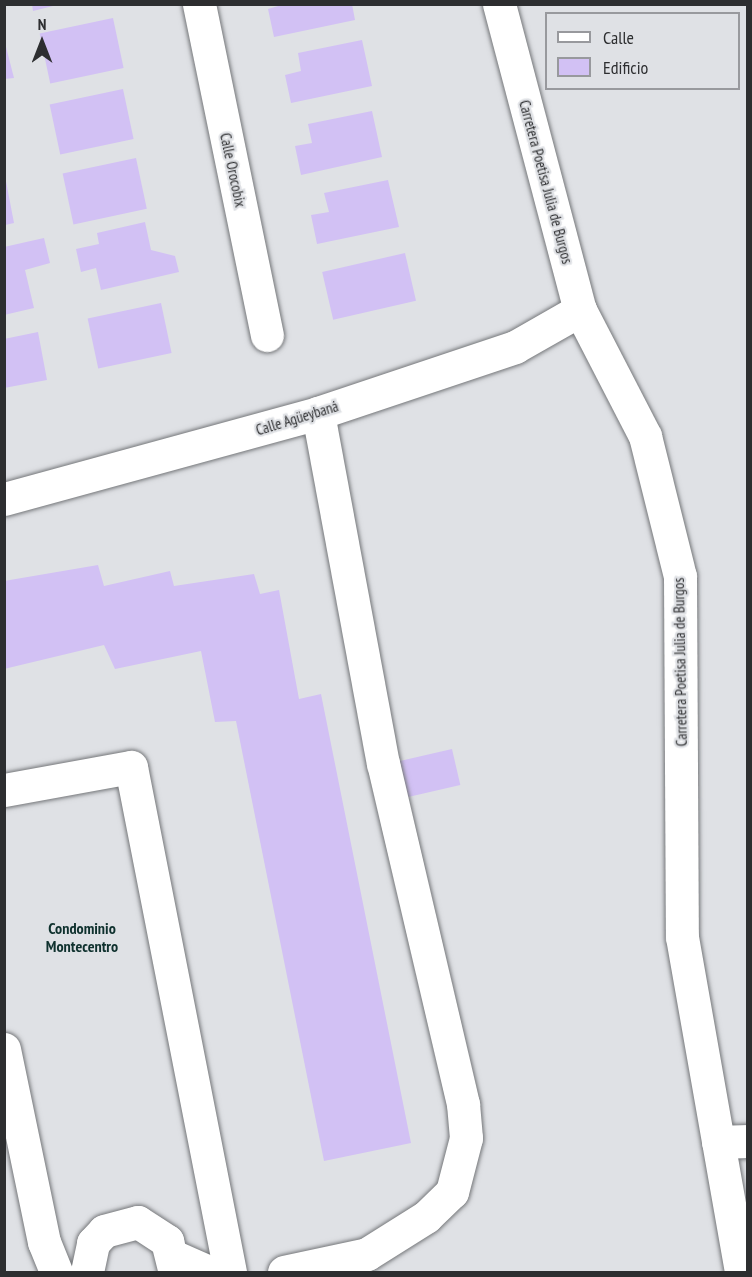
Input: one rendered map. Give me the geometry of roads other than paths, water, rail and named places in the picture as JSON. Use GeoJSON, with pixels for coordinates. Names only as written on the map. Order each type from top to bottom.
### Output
{"type":"FeatureCollection","features":[{"type":"Feature","properties":{"kind":"street","name":"Calle Orocobix"},"geometry":{"type":"LineString","coordinates":[[198,4],[267,336]]}},
{"type":"Feature","properties":{"kind":"street","name":"Carretera Poetisa Julia de Burgos"},"geometry":{"type":"LineString","coordinates":[[499,4],[580,310],[645,436],[680,576],[682,937],[733,1141],[741,1272]]}},
{"type":"Feature","properties":{"kind":"street","name":"Calle Agüeybaná"},"geometry":{"type":"LineString","coordinates":[[4,499],[318,413],[514,347],[580,310]]}},
{"type":"Feature","properties":{"kind":"street"},"geometry":{"type":"LineString","coordinates":[[284,1272],[367,1254],[426,1217],[452,1192],[466,1138],[463,1104],[383,764],[318,413]]}},
{"type":"Feature","properties":{"kind":"street"},"geometry":{"type":"LineString","coordinates":[[4,790],[131,767],[230,1272]]}},
{"type":"Feature","properties":{"kind":"street"},"geometry":{"type":"LineString","coordinates":[[4,1049],[44,1242],[56,1272]]}},
{"type":"Feature","properties":{"kind":"street"},"geometry":{"type":"LineString","coordinates":[[87,1272],[93,1243],[120,1223],[154,1229],[175,1265],[208,1272]]}},
{"type":"Feature","properties":{"kind":"district","name":"Condominio Montecentro"},"geometry":{"type":"Point","coordinates":[82,937]}}]}
